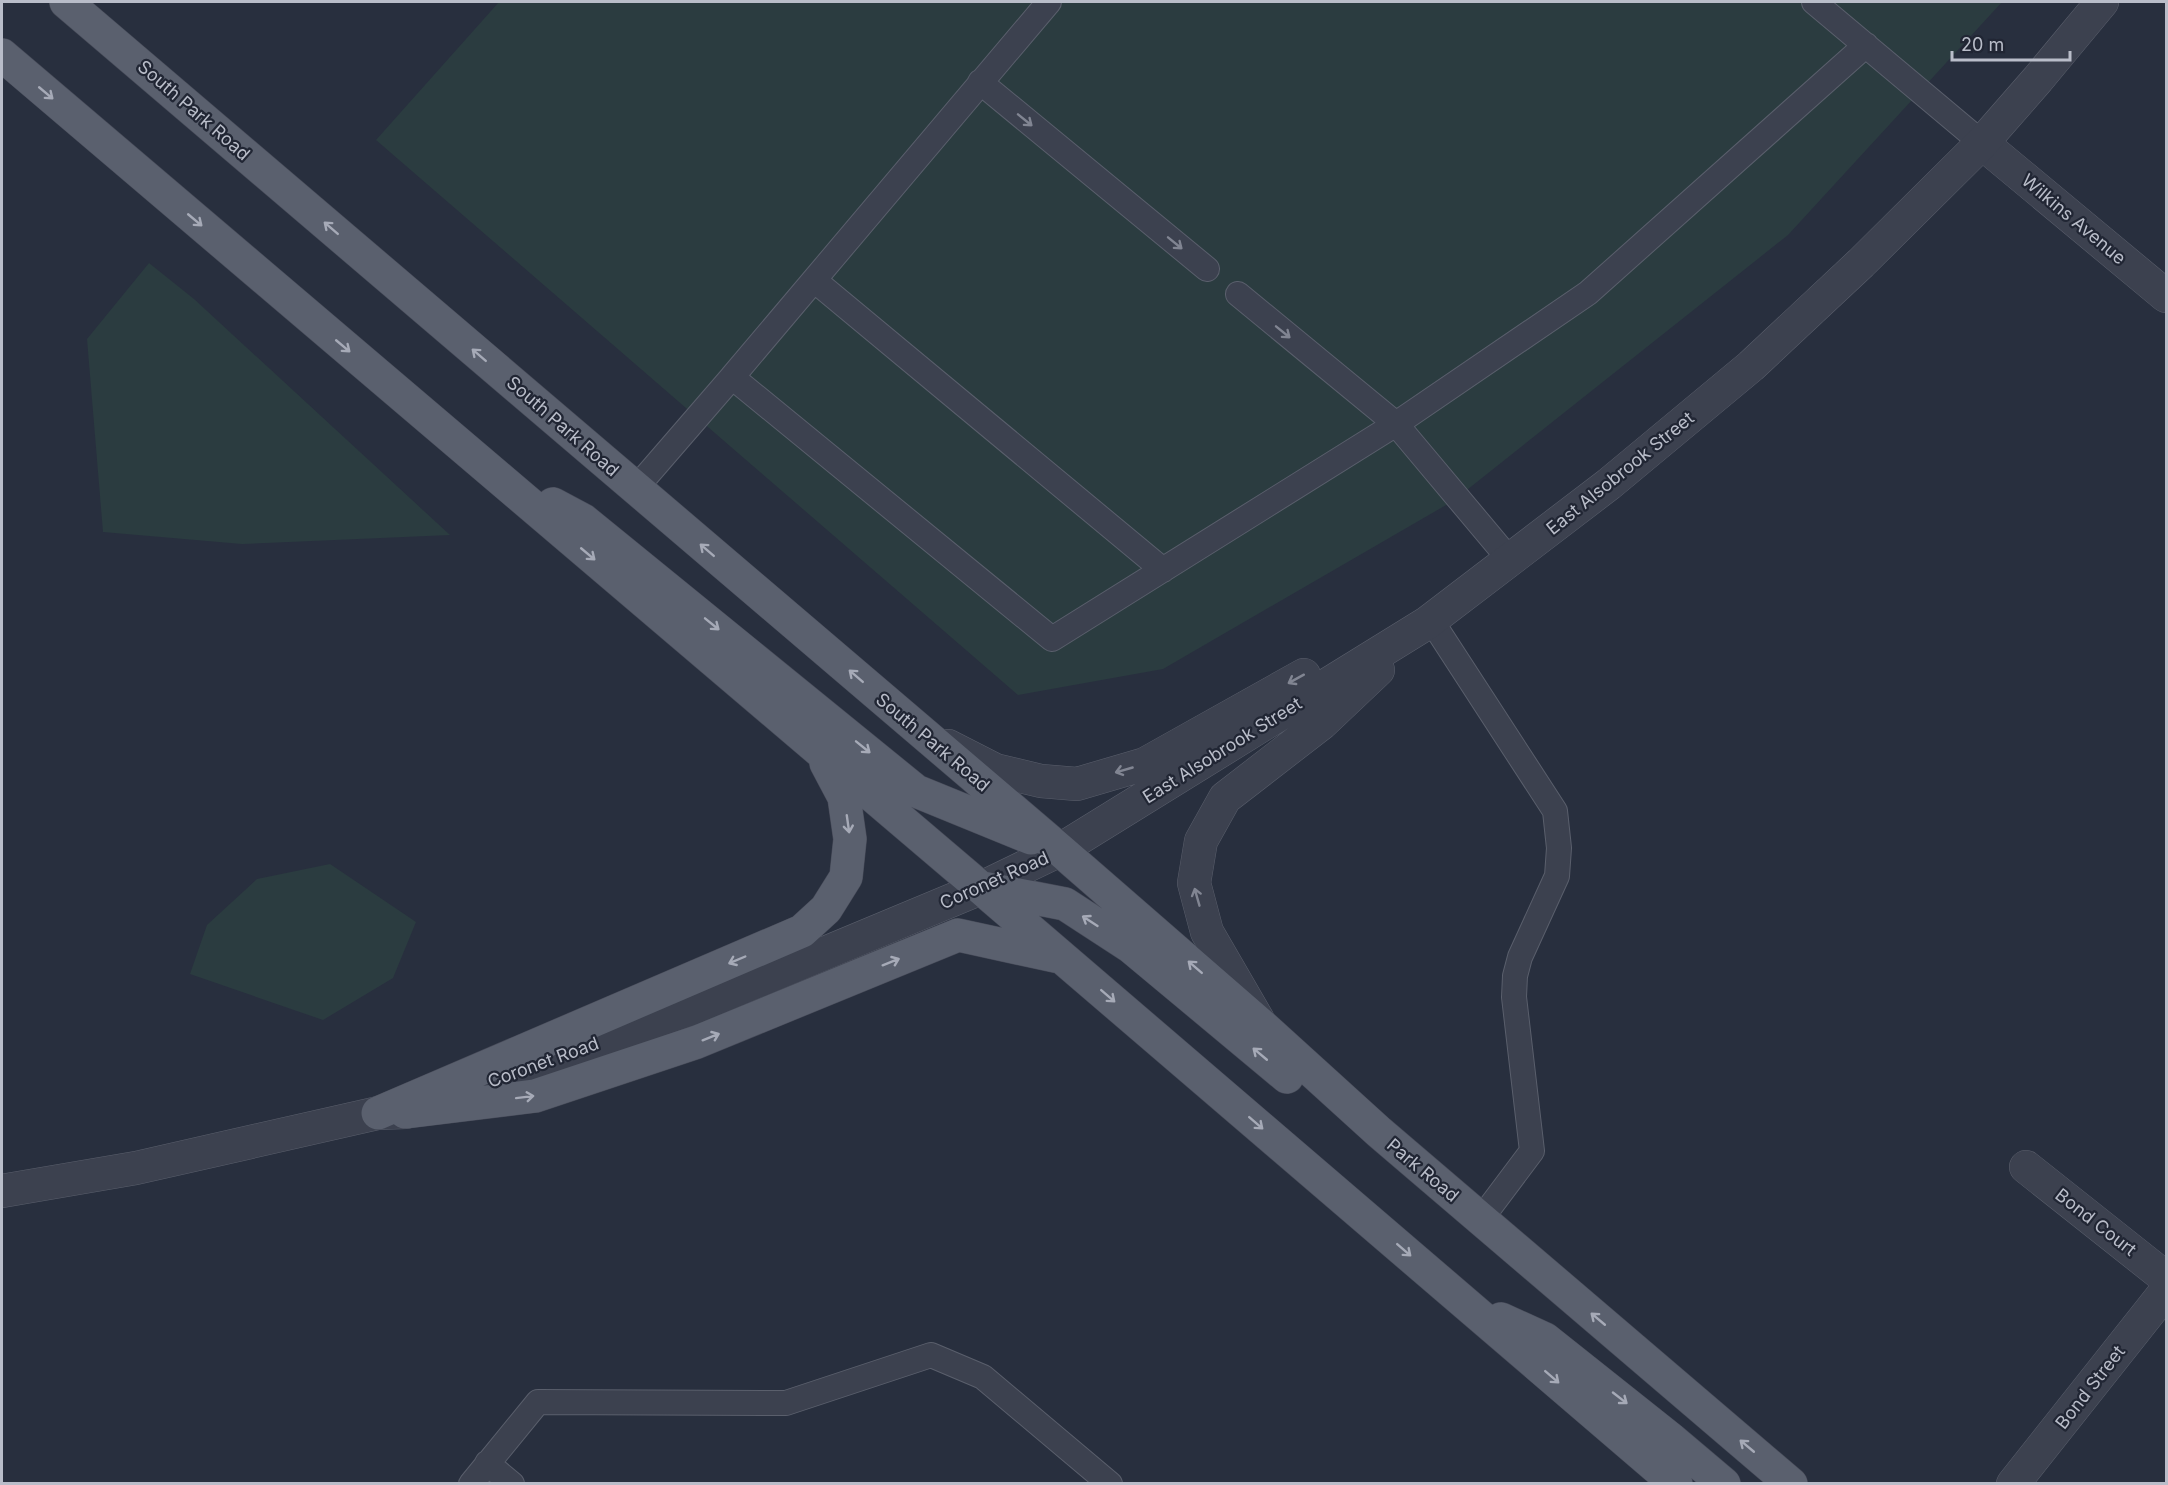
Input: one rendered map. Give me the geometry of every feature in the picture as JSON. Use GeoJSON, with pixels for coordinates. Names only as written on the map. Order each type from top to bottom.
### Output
{"type":"FeatureCollection","features":[{"type":"Feature","properties":{"kind":"main road","name":"South Park Road"},"geometry":{"type":"LineString","coordinates":[[66,2],[1060,850]]}},
{"type":"Feature","properties":{"kind":"main road"},"geometry":{"type":"LineString","coordinates":[[2,56],[981,888],[1676,1484]]}},
{"type":"Feature","properties":{"kind":"main road"},"geometry":{"type":"LineString","coordinates":[[492,472],[583,520],[916,791],[1060,850]]}},
{"type":"Feature","properties":{"kind":"main road"},"geometry":{"type":"LineString","coordinates":[[391,1113],[802,931],[826,909],[846,877],[850,839],[844,797],[819,751]]}},
{"type":"Feature","properties":{"kind":"main road","name":"Park Road"},"geometry":{"type":"LineString","coordinates":[[1060,850],[1260,1024],[1379,1132],[1791,1484]]}},
{"type":"Feature","properties":{"kind":"main road"},"geometry":{"type":"LineString","coordinates":[[981,888],[1065,904],[1131,947],[1486,1241],[1571,1296]]}},
{"type":"Feature","properties":{"kind":"main road"},"geometry":{"type":"LineString","coordinates":[[391,1113],[535,1096],[697,1042],[958,935],[1063,958]]}},
{"type":"Feature","properties":{"kind":"main road"},"geometry":{"type":"LineString","coordinates":[[1464,1302],[1545,1339],[1724,1484]]}},
{"type":"Feature","properties":{"kind":"street","name":"East Alsobrook Street"},"geometry":{"type":"LineString","coordinates":[[1060,850],[1429,622],[1609,484],[1751,366],[1861,263],[1982,142],[2102,2]]}},
{"type":"Feature","properties":{"kind":"street","name":"Wilkins Avenue"},"geometry":{"type":"LineString","coordinates":[[1982,142],[2166,296]]}},
{"type":"Feature","properties":{"kind":"street"},"geometry":{"type":"LineString","coordinates":[[921,732],[995,770],[1041,781],[1077,784],[1144,764],[1335,657],[1429,622]]}},
{"type":"Feature","properties":{"kind":"street"},"geometry":{"type":"LineString","coordinates":[[1260,1024],[1207,932],[1194,883],[1201,841],[1225,798],[1322,723],[1429,622]]}},
{"type":"Feature","properties":{"kind":"street","name":"Coronet Road"},"geometry":{"type":"LineString","coordinates":[[2,1191],[136,1168],[391,1113],[693,1008],[981,888],[1060,850]]}},
{"type":"Feature","properties":{"kind":"street","name":"Bond Court"},"geometry":{"type":"LineString","coordinates":[[2026,1167],[2166,1278]]}},
{"type":"Feature","properties":{"kind":"street","name":"Bond Street"},"geometry":{"type":"LineString","coordinates":[[2013,1484],[2166,1291]]}},
{"type":"Feature","properties":{"kind":"lane"},"geometry":{"type":"LineString","coordinates":[[636,488],[1049,2]]}},
{"type":"Feature","properties":{"kind":"lane"},"geometry":{"type":"LineString","coordinates":[[1814,2],[1982,142]]}},
{"type":"Feature","properties":{"kind":"lane"},"geometry":{"type":"LineString","coordinates":[[732,377],[1052,639],[1396,424],[1588,293],[1866,45]]}},
{"type":"Feature","properties":{"kind":"lane"},"geometry":{"type":"LineString","coordinates":[[980,82],[1207,269]]}},
{"type":"Feature","properties":{"kind":"lane"},"geometry":{"type":"LineString","coordinates":[[814,280],[1163,570]]}},
{"type":"Feature","properties":{"kind":"lane"},"geometry":{"type":"LineString","coordinates":[[1238,294],[1396,424],[1510,560]]}},
{"type":"Feature","properties":{"kind":"lane"},"geometry":{"type":"LineString","coordinates":[[1429,622],[1555,811],[1559,848],[1557,876],[1530,932],[1515,976],[1514,997],[1532,1151],[1481,1219]]}},
{"type":"Feature","properties":{"kind":"lane"},"geometry":{"type":"LineString","coordinates":[[471,1484],[538,1402],[786,1403],[931,1355],[983,1377],[1110,1484]]}},
{"type":"Feature","properties":{"kind":"lane"},"geometry":{"type":"LineString","coordinates":[[487,1463],[512,1484]]}},
{"type":"Feature","properties":{"kind":"shaded area"},"geometry":{"type":"Polygon","coordinates":[[[499,2],[2002,2],[1788,235],[1453,501],[1163,669],[1018,695],[376,140],[499,2]]]}},
{"type":"Feature","properties":{"kind":"shaded area"},"geometry":{"type":"Polygon","coordinates":[[[149,263],[194,299],[450,535],[242,544],[103,532],[87,339],[149,263]]]}},
{"type":"Feature","properties":{"kind":"shaded area"},"geometry":{"type":"Polygon","coordinates":[[[330,864],[416,922],[393,978],[323,1020],[190,974],[207,925],[257,879],[330,864]]]}}]}
